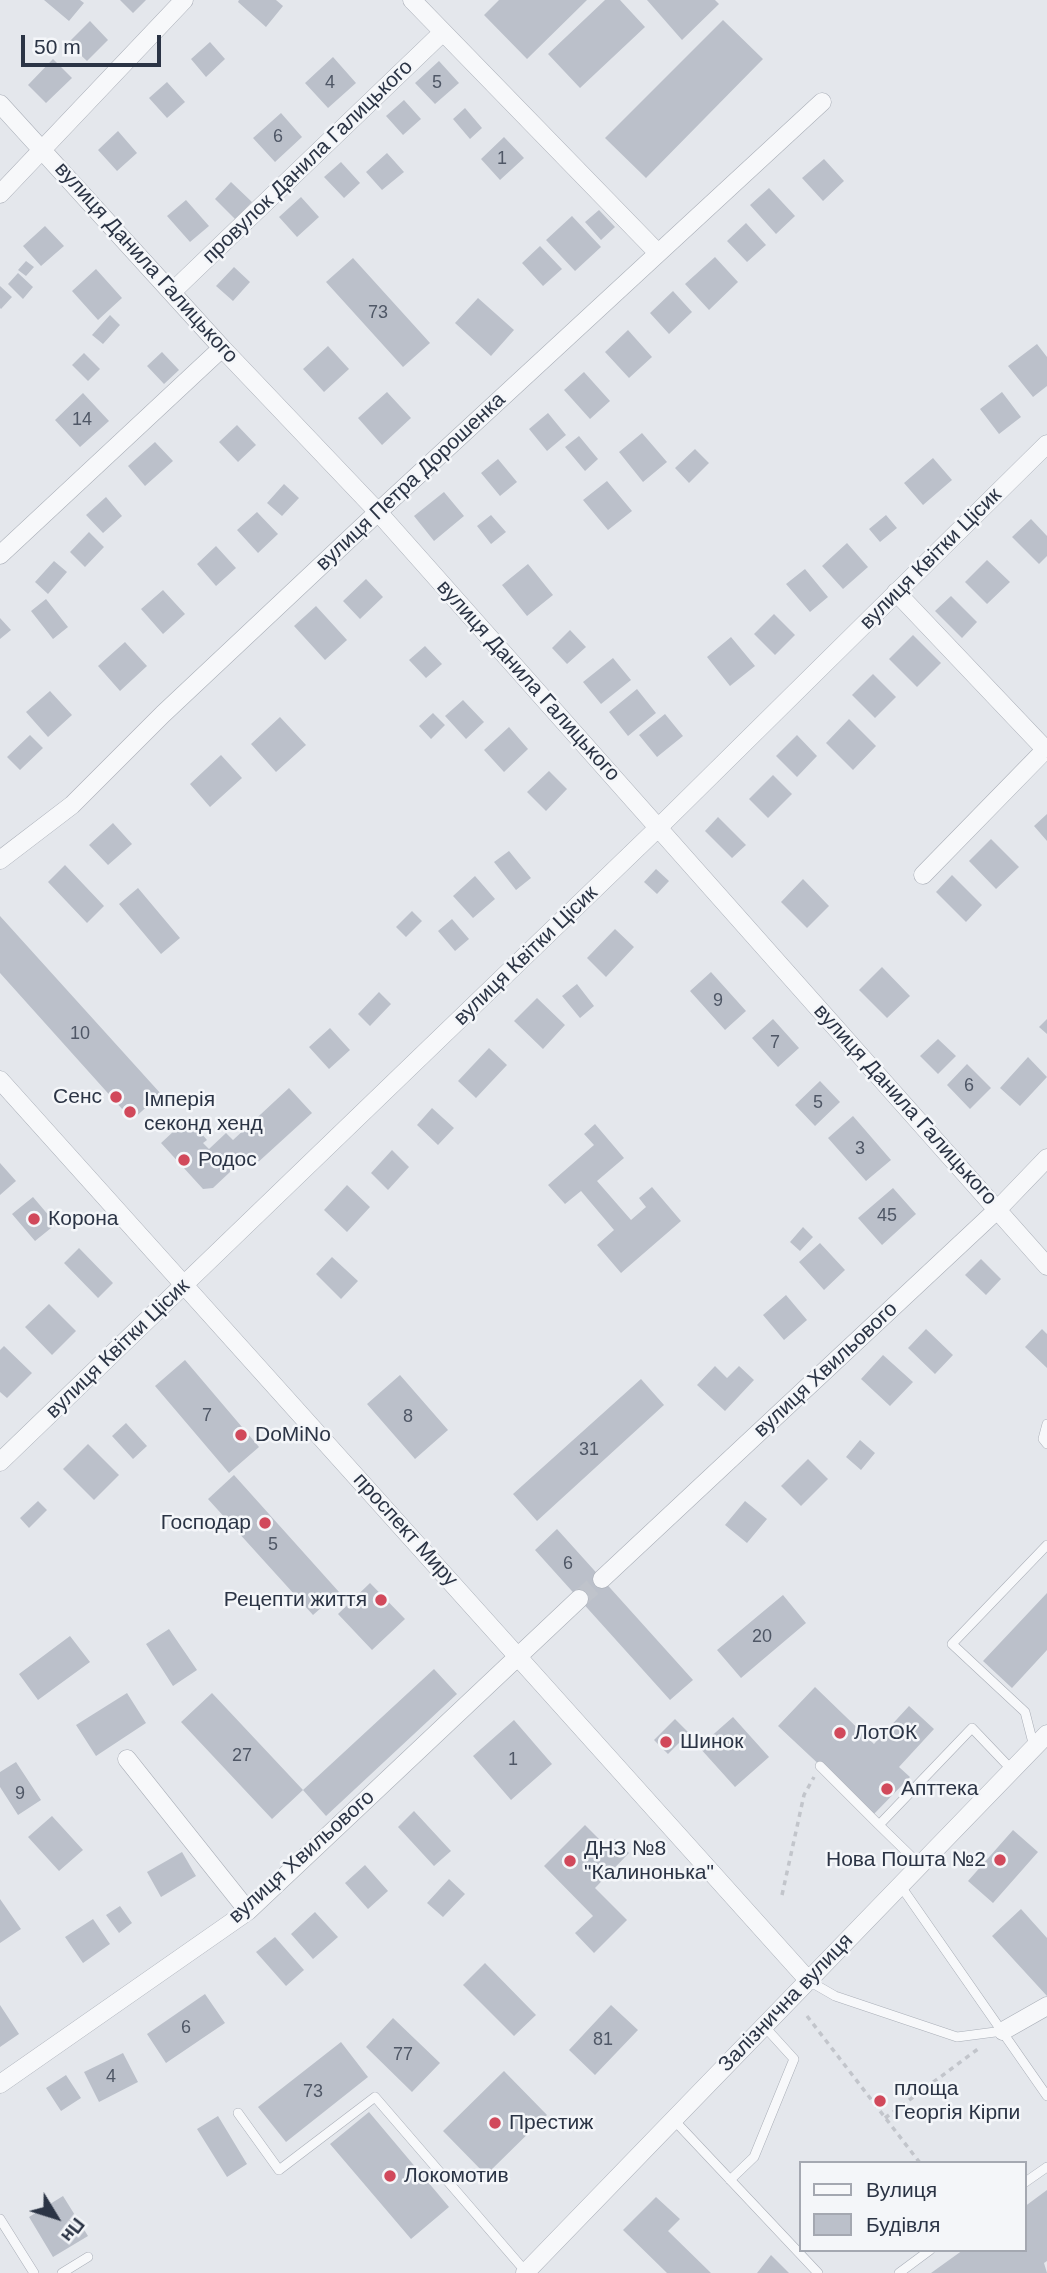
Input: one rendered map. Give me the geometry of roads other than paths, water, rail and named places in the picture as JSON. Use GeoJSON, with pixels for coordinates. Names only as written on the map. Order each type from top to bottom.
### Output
{"type":"FeatureCollection","features":[{"type":"Feature","properties":{"kind":"street"},"geometry":{"type":"LineString","coordinates":[[0,194],[184,0]]}},
{"type":"Feature","properties":{"kind":"street"},"geometry":{"type":"LineString","coordinates":[[412,0],[658,253]]}},
{"type":"Feature","properties":{"kind":"street","name":"провулок Данила Галицького"},"geometry":{"type":"LineString","coordinates":[[172,292],[443,32]]}},
{"type":"Feature","properties":{"kind":"street","name":"вулиця Петра Дорошенка"},"geometry":{"type":"LineString","coordinates":[[0,860],[72,805],[163,714],[378,512],[822,102]]}},
{"type":"Feature","properties":{"kind":"street","name":"вулиця Данила Галицького"},"geometry":{"type":"LineString","coordinates":[[0,104],[222,348],[378,512],[1047,1266]]}},
{"type":"Feature","properties":{"kind":"street"},"geometry":{"type":"LineString","coordinates":[[0,555],[222,348]]}},
{"type":"Feature","properties":{"kind":"street","name":"вулиця Квітки Цісик"},"geometry":{"type":"LineString","coordinates":[[0,1462],[659,827],[1047,444]]}},
{"type":"Feature","properties":{"kind":"street"},"geometry":{"type":"LineString","coordinates":[[896,592],[1046,748],[923,875]]}},
{"type":"Feature","properties":{"kind":"street","name":"проспект Миру"},"geometry":{"type":"LineString","coordinates":[[0,1080],[809,1981]]}},
{"type":"Feature","properties":{"kind":"street","name":"вулиця Хвильового"},"geometry":{"type":"LineString","coordinates":[[602,1579],[998,1209],[1047,1158]]}},
{"type":"Feature","properties":{"kind":"street","name":"вулиця Хвильового"},"geometry":{"type":"LineString","coordinates":[[0,2084],[248,1911],[579,1600]]}},
{"type":"Feature","properties":{"kind":"street","name":"Залізнична вулиця"},"geometry":{"type":"LineString","coordinates":[[525,2272],[1041,1741]]}},
{"type":"Feature","properties":{"kind":"street"},"geometry":{"type":"LineString","coordinates":[[127,1759],[248,1911]]}},
{"type":"Feature","properties":{"kind":"street"},"geometry":{"type":"LineString","coordinates":[[1003,2031],[1047,2006]]}},
{"type":"Feature","properties":{"kind":"lane"},"geometry":{"type":"LineString","coordinates":[[1047,1424],[1043,1439],[1047,1444]]}},
{"type":"Feature","properties":{"kind":"lane"},"geometry":{"type":"LineString","coordinates":[[1041,1741],[1025,1712],[952,1644],[1047,1545]]}},
{"type":"Feature","properties":{"kind":"lane"},"geometry":{"type":"LineString","coordinates":[[879,1825],[972,1728],[1012,1770]]}},
{"type":"Feature","properties":{"kind":"lane"},"geometry":{"type":"LineString","coordinates":[[820,1766],[920,1865]]}},
{"type":"Feature","properties":{"kind":"lane"},"geometry":{"type":"LineString","coordinates":[[900,1885],[1047,2096]]}},
{"type":"Feature","properties":{"kind":"lane"},"geometry":{"type":"LineString","coordinates":[[809,1981],[835,1996],[957,2037],[1003,2031]]}},
{"type":"Feature","properties":{"kind":"lane"},"geometry":{"type":"LineString","coordinates":[[730,2180],[754,2157],[794,2059],[764,2026]]}},
{"type":"Feature","properties":{"kind":"lane"},"geometry":{"type":"LineString","coordinates":[[238,2113],[279,2170],[374,2097],[525,2272]]}},
{"type":"Feature","properties":{"kind":"lane"},"geometry":{"type":"LineString","coordinates":[[673,2119],[818,2273]]}},
{"type":"Feature","properties":{"kind":"lane"},"geometry":{"type":"LineString","coordinates":[[1026,2182],[1047,2167]]}},
{"type":"Feature","properties":{"kind":"lane"},"geometry":{"type":"LineString","coordinates":[[0,2219],[34,2273]]}},
{"type":"Feature","properties":{"kind":"lane"},"geometry":{"type":"LineString","coordinates":[[899,2273],[927,2252]]}},
{"type":"Feature","properties":{"kind":"lane"},"geometry":{"type":"LineString","coordinates":[[62,2273],[88,2257]]}},
{"type":"Feature","properties":{"kind":"tunnel"},"geometry":{"type":"LineString","coordinates":[[579,1599],[602,1579]]}},
{"type":"Feature","properties":{"kind":"place","name":"Сенс"},"geometry":{"type":"Point","coordinates":[116,1097]}},
{"type":"Feature","properties":{"kind":"place","name":"Імперія секонд хенд"},"geometry":{"type":"Point","coordinates":[130,1112]}},
{"type":"Feature","properties":{"kind":"place","name":"Родос"},"geometry":{"type":"Point","coordinates":[184,1160]}},
{"type":"Feature","properties":{"kind":"place","name":"Корона"},"geometry":{"type":"Point","coordinates":[34,1219]}},
{"type":"Feature","properties":{"kind":"place","name":"DoMiNo"},"geometry":{"type":"Point","coordinates":[241,1435]}},
{"type":"Feature","properties":{"kind":"place","name":"Господар"},"geometry":{"type":"Point","coordinates":[265,1523]}},
{"type":"Feature","properties":{"kind":"place","name":"Рецепти життя"},"geometry":{"type":"Point","coordinates":[381,1600]}},
{"type":"Feature","properties":{"kind":"place","name":"ЛотОК"},"geometry":{"type":"Point","coordinates":[840,1733]}},
{"type":"Feature","properties":{"kind":"place","name":"Шинок"},"geometry":{"type":"Point","coordinates":[666,1742]}},
{"type":"Feature","properties":{"kind":"place","name":"Апттека"},"geometry":{"type":"Point","coordinates":[887,1789]}},
{"type":"Feature","properties":{"kind":"place","name":"Нова Пошта №2"},"geometry":{"type":"Point","coordinates":[1000,1860]}},
{"type":"Feature","properties":{"kind":"place","name":"ДНЗ №8 \"Калинонька\""},"geometry":{"type":"Point","coordinates":[570,1861]}},
{"type":"Feature","properties":{"kind":"place","name":"площа Георгія Кірпи"},"geometry":{"type":"Point","coordinates":[880,2101]}},
{"type":"Feature","properties":{"kind":"place","name":"Престиж"},"geometry":{"type":"Point","coordinates":[495,2123]}},
{"type":"Feature","properties":{"kind":"place","name":"Локомотив"},"geometry":{"type":"Point","coordinates":[390,2176]}}]}
